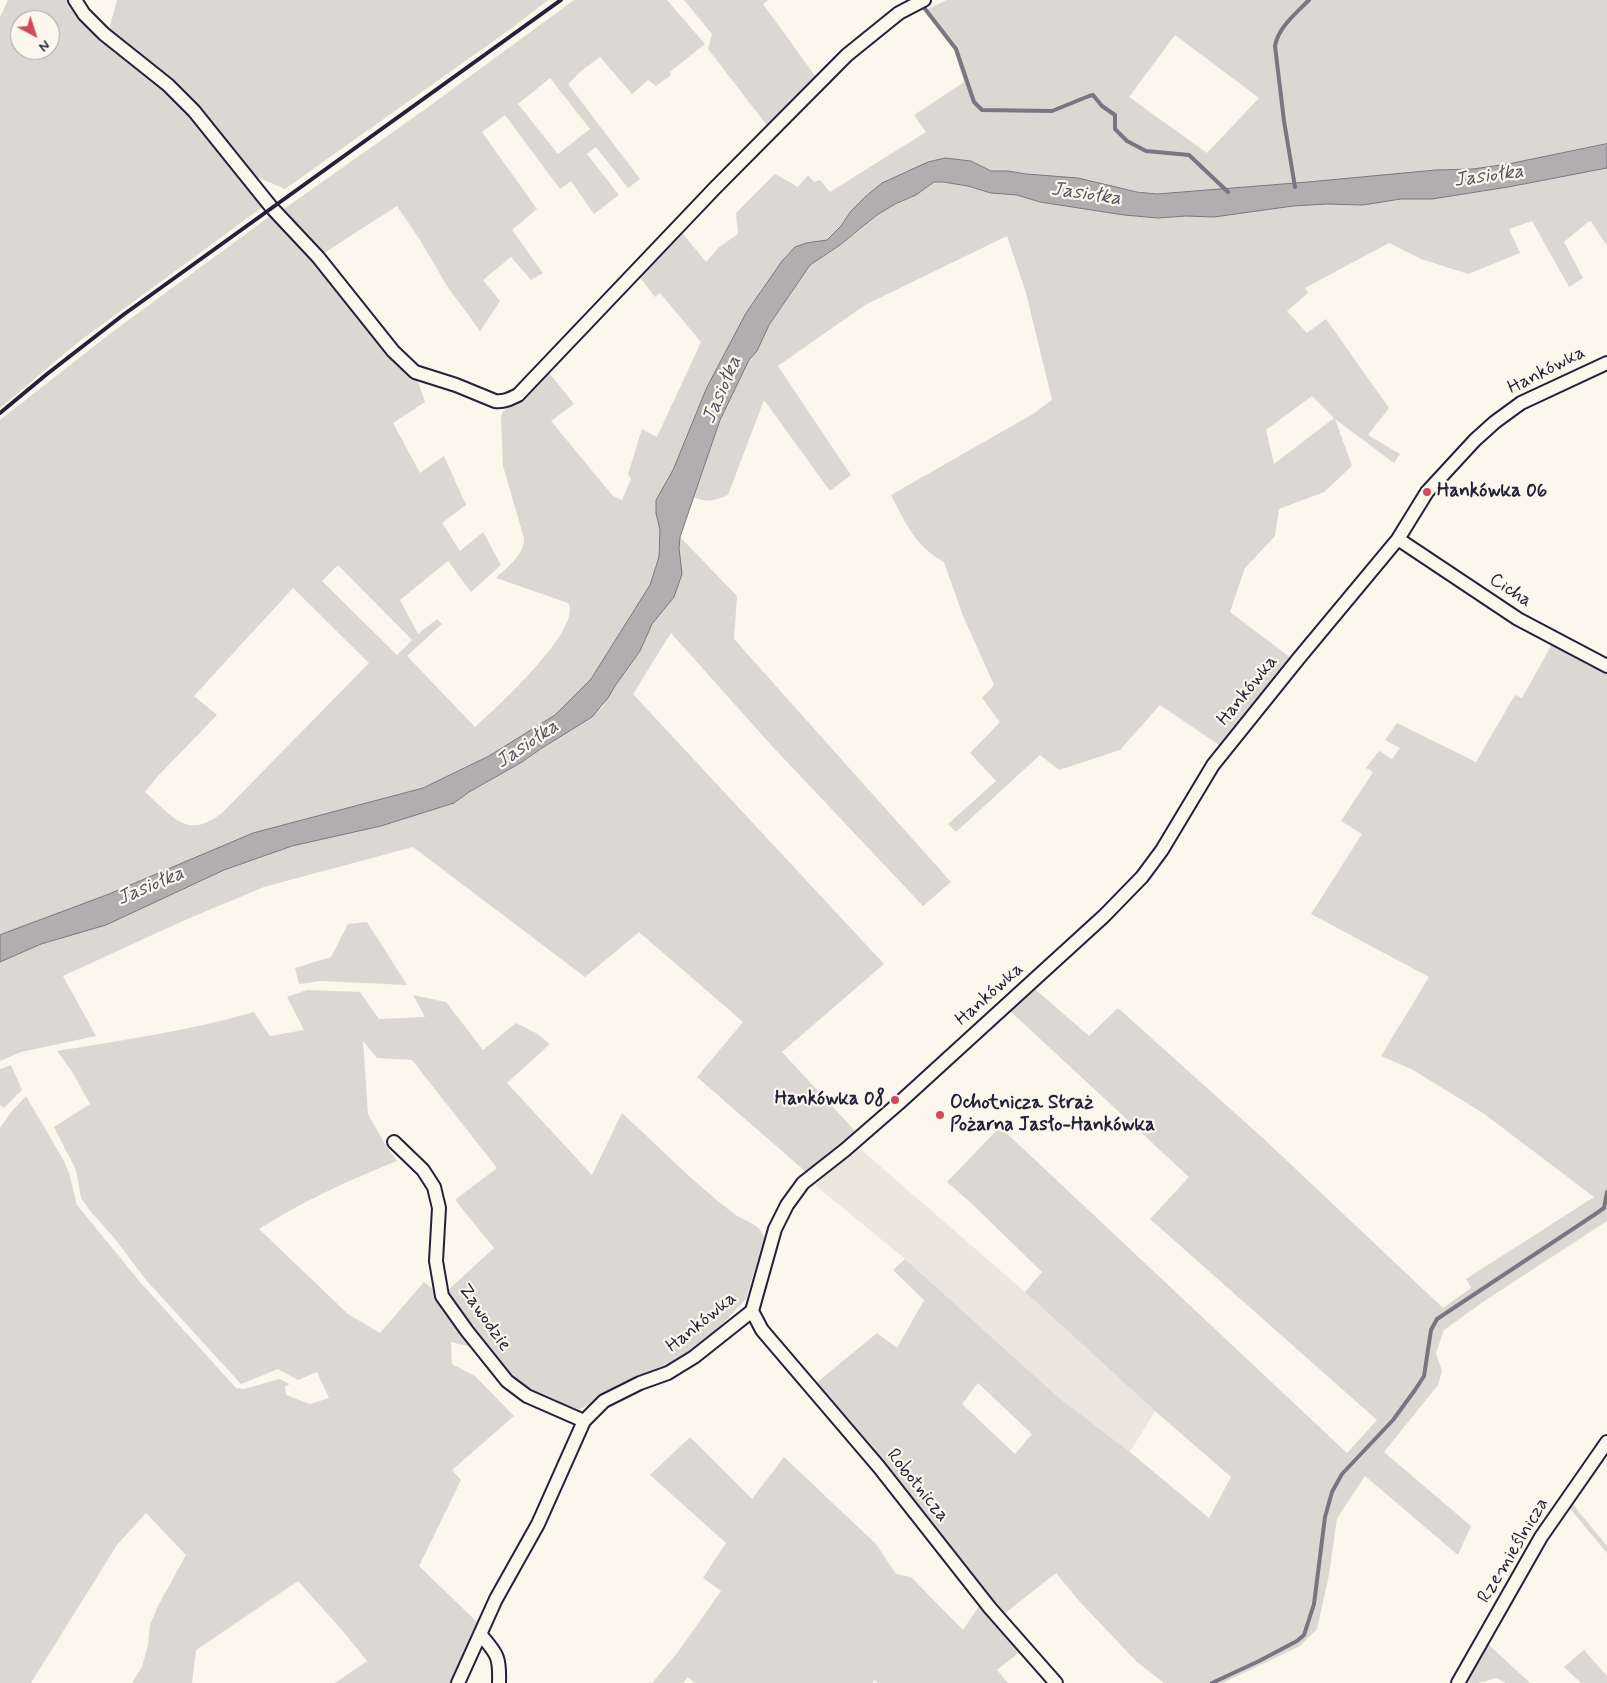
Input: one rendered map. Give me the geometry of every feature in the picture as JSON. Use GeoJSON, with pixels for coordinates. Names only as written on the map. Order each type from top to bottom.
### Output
{"type":"FeatureCollection","features":[{"type":"Feature","properties":{"kind":"street"},"geometry":{"type":"LineString","coordinates":[[75,0],[84,14],[104,34],[168,85],[194,110],[278,214],[318,257],[393,350],[415,372],[456,385],[495,402],[518,396],[784,118],[847,55],[899,13],[924,0]]}},
{"type":"Feature","properties":{"kind":"street","name":"Hankówka"},"geometry":{"type":"LineString","coordinates":[[458,1683],[496,1599],[538,1524],[584,1421],[604,1402],[640,1383],[668,1373],[694,1357],[752,1311],[775,1229],[787,1205],[803,1183],[845,1150],[899,1103],[1104,916],[1142,877],[1162,850],[1213,765],[1398,539],[1427,492],[1475,440],[1521,403],[1607,362]]}},
{"type":"Feature","properties":{"kind":"street","name":"Cicha"},"geometry":{"type":"LineString","coordinates":[[1398,539],[1518,619],[1607,666]]}},
{"type":"Feature","properties":{"kind":"street","name":"Zawodzie"},"geometry":{"type":"LineString","coordinates":[[394,1142],[423,1170],[434,1187],[439,1208],[436,1261],[442,1296],[507,1381],[527,1396],[584,1421]]}},
{"type":"Feature","properties":{"kind":"street","name":"Robotnicza"},"geometry":{"type":"LineString","coordinates":[[752,1311],[762,1330],[879,1467],[990,1608],[1056,1683]]}},
{"type":"Feature","properties":{"kind":"street","name":"Rzemieślnicza"},"geometry":{"type":"LineString","coordinates":[[1458,1683],[1541,1538],[1607,1442]]}},
{"type":"Feature","properties":{"kind":"street"},"geometry":{"type":"LineString","coordinates":[[480,1634],[496,1652],[500,1664],[500,1683]]}},
{"type":"Feature","properties":{"kind":"shaded area"},"geometry":{"type":"Polygon","coordinates":[[[8,0],[70,0],[176,97],[264,206],[77,343],[0,408],[0,17],[8,0]]]}},
{"type":"Feature","properties":{"kind":"shaded area"},"geometry":{"type":"Polygon","coordinates":[[[117,0],[548,0],[512,28],[285,189],[252,175],[108,33],[117,0]]]}},
{"type":"Feature","properties":{"kind":"shaded area"},"geometry":{"type":"Polygon","coordinates":[[[574,0],[667,0],[705,44],[670,72],[671,75],[656,86],[648,80],[632,94],[600,57],[581,71],[568,84],[640,179],[628,188],[596,147],[587,154],[619,195],[594,214],[571,181],[560,189],[505,115],[482,132],[537,209],[512,230],[543,273],[531,280],[511,257],[483,280],[500,301],[480,331],[447,286],[397,206],[321,255],[281,211],[424,110],[574,0]],[[550,78],[518,104],[558,154],[590,129],[550,78]]]}},
{"type":"Feature","properties":{"kind":"shaded area"},"geometry":{"type":"Polygon","coordinates":[[[684,0],[768,0],[763,4],[816,77],[769,128],[708,49],[712,34],[684,0]]]}},
{"type":"Feature","properties":{"kind":"shaded area"},"geometry":{"type":"Polygon","coordinates":[[[947,0],[1607,0],[1607,144],[1508,164],[1473,169],[1436,170],[1157,194],[1008,171],[991,171],[971,161],[945,158],[928,162],[882,183],[851,211],[841,226],[827,240],[806,243],[795,247],[782,261],[746,313],[707,387],[673,470],[656,500],[656,513],[660,530],[659,557],[650,585],[591,679],[555,715],[489,756],[423,788],[253,833],[109,894],[0,935],[0,420],[107,336],[270,216],[313,259],[416,376],[425,402],[393,423],[420,473],[444,456],[466,505],[442,523],[460,551],[483,532],[501,565],[471,592],[448,561],[400,600],[418,634],[437,619],[442,624],[407,656],[475,727],[517,687],[551,649],[563,631],[569,615],[568,603],[496,578],[518,555],[524,538],[503,466],[502,413],[546,369],[574,404],[551,421],[613,496],[622,500],[631,479],[628,474],[642,429],[657,437],[701,342],[660,293],[655,297],[638,275],[680,230],[706,262],[718,248],[738,234],[736,213],[775,174],[798,187],[808,175],[814,182],[820,180],[830,192],[926,132],[914,115],[964,82],[953,47],[924,11],[947,0]],[[1175,35],[1129,97],[1207,153],[1259,98],[1175,35]],[[338,565],[322,581],[397,655],[412,640],[338,565]],[[293,588],[194,696],[217,715],[156,778],[145,792],[180,822],[189,825],[199,825],[210,821],[222,813],[369,663],[293,588]]]}},
{"type":"Feature","properties":{"kind":"shaded area"},"geometry":{"type":"Polygon","coordinates":[[[1607,168],[1607,246],[1591,221],[1564,242],[1583,278],[1569,287],[1532,221],[1509,229],[1520,253],[1468,274],[1421,259],[1389,243],[1305,288],[1308,293],[1287,311],[1307,333],[1326,319],[1389,408],[1368,435],[1400,454],[1394,463],[1335,419],[1352,466],[1324,492],[1279,509],[1275,536],[1245,568],[1230,612],[1291,658],[1222,747],[1160,705],[1120,750],[1059,770],[1040,755],[956,832],[948,824],[996,781],[970,753],[1000,722],[982,698],[994,685],[963,616],[944,562],[934,556],[918,541],[891,495],[1033,414],[1052,400],[1026,293],[1007,236],[865,305],[778,366],[851,475],[830,491],[764,400],[728,495],[711,500],[694,497],[720,420],[749,360],[757,351],[769,325],[810,265],[855,234],[877,215],[895,204],[916,195],[934,182],[968,186],[991,193],[1017,195],[1040,202],[1124,215],[1158,218],[1214,217],[1293,206],[1327,204],[1363,205],[1401,199],[1432,199],[1607,168]],[[1312,396],[1266,430],[1274,464],[1334,418],[1312,396]]]}},
{"type":"Feature","properties":{"kind":"shaded area"},"geometry":{"type":"Polygon","coordinates":[[[680,537],[737,596],[734,639],[951,882],[923,906],[772,746],[671,633],[633,694],[884,964],[782,1052],[857,1133],[806,1172],[697,1077],[743,1022],[639,932],[585,977],[413,847],[264,887],[185,920],[63,976],[96,1036],[21,1052],[0,1061],[0,962],[41,944],[106,925],[224,870],[292,846],[381,826],[454,803],[469,792],[522,762],[602,708],[640,651],[652,624],[674,597],[682,574],[679,548],[680,537]]]}},
{"type":"Feature","properties":{"kind":"shaded area"},"geometry":{"type":"Polygon","coordinates":[[[1552,644],[1607,671],[1607,1221],[1483,1302],[1444,1330],[1436,1353],[1442,1371],[1438,1385],[1384,1452],[1471,1526],[1458,1555],[1365,1476],[1337,1518],[1329,1575],[1317,1629],[1300,1646],[1223,1683],[1164,1683],[1137,1662],[1080,1602],[1056,1573],[1004,1614],[815,1384],[877,1333],[897,1348],[924,1300],[893,1270],[905,1259],[1058,1397],[1130,1452],[1209,1518],[1231,1477],[1155,1411],[1025,1292],[1042,1272],[947,1182],[1000,1127],[1347,1453],[1377,1420],[1150,1219],[1189,1177],[1009,1010],[1035,989],[1089,1036],[1118,1008],[1265,1140],[1443,1308],[1471,1288],[1466,1279],[1594,1197],[1483,1113],[1413,1070],[1381,1056],[1429,977],[1311,914],[1362,834],[1341,821],[1373,772],[1366,768],[1379,751],[1392,759],[1400,748],[1385,740],[1397,723],[1476,762],[1515,695],[1522,698],[1552,644]],[[978,1383],[962,1404],[1015,1454],[1032,1434],[978,1383]]]}},
{"type":"Feature","properties":{"kind":"shaded area"},"geometry":{"type":"Polygon","coordinates":[[[367,922],[407,985],[321,981],[299,984],[295,968],[331,957],[348,924],[367,922]]]}},
{"type":"Feature","properties":{"kind":"shaded area"},"geometry":{"type":"Polygon","coordinates":[[[307,990],[360,992],[379,1019],[425,1017],[413,995],[446,1002],[483,1050],[516,1023],[536,1033],[550,1044],[507,1083],[592,1175],[622,1113],[690,1177],[737,1216],[756,1226],[764,1238],[746,1299],[715,1332],[683,1357],[589,1405],[575,1411],[532,1394],[507,1375],[495,1362],[446,1292],[494,1248],[455,1200],[497,1168],[412,1060],[377,1058],[363,1041],[368,1114],[397,1161],[326,1192],[292,1209],[259,1229],[348,1314],[380,1333],[424,1282],[438,1293],[476,1348],[451,1342],[452,1364],[475,1376],[514,1416],[452,1470],[461,1480],[419,1566],[479,1624],[453,1683],[335,1683],[367,1661],[298,1581],[196,1650],[192,1683],[132,1683],[142,1667],[148,1645],[150,1625],[158,1606],[186,1555],[146,1513],[117,1545],[31,1683],[0,1683],[0,1128],[26,1096],[64,1161],[77,1205],[140,1282],[236,1388],[244,1389],[279,1379],[290,1384],[285,1386],[286,1395],[310,1404],[329,1398],[317,1372],[298,1380],[278,1369],[241,1384],[146,1280],[81,1198],[76,1170],[54,1127],[90,1104],[71,1070],[57,1051],[181,1030],[254,1012],[270,1036],[304,1030],[287,997],[307,990]]]}},
{"type":"Feature","properties":{"kind":"shaded area"},"geometry":{"type":"Polygon","coordinates":[[[11,1065],[22,1090],[4,1108],[0,1105],[0,1069],[11,1065]]]}},
{"type":"Feature","properties":{"kind":"shaded area"},"geometry":{"type":"Polygon","coordinates":[[[857,1146],[1025,1292],[1155,1411],[1130,1452],[1058,1397],[905,1259],[815,1185],[857,1146]]]}},
{"type":"Feature","properties":{"kind":"shaded area"},"geometry":{"type":"Polygon","coordinates":[[[690,1437],[752,1499],[784,1457],[876,1544],[896,1574],[911,1577],[963,1630],[979,1606],[1021,1651],[997,1670],[1008,1683],[878,1683],[875,1680],[872,1683],[695,1683],[688,1677],[683,1683],[652,1683],[678,1652],[721,1591],[703,1578],[726,1543],[650,1475],[690,1437]]]}},
{"type":"Feature","properties":{"kind":"shaded area"},"geometry":{"type":"Polygon","coordinates":[[[1571,1502],[1607,1546],[1607,1553],[1567,1505],[1571,1502]]]}},
{"type":"Feature","properties":{"kind":"shaded area"},"geometry":{"type":"Polygon","coordinates":[[[1488,1644],[1530,1683],[1506,1683],[1497,1678],[1478,1683],[1466,1683],[1488,1644]]]}},
{"type":"Feature","properties":{"kind":"shaded area"},"geometry":{"type":"Polygon","coordinates":[[[1584,1650],[1607,1676],[1607,1683],[1581,1683],[1564,1667],[1584,1650]]]}},
{"type":"Feature","properties":{"kind":"water","name":"Jasiołka"},"geometry":{"type":"Polygon","coordinates":[[[1607,144],[1607,168],[1508,187],[1432,199],[1401,199],[1363,205],[1327,204],[1293,206],[1214,217],[1158,218],[1124,215],[1040,202],[1017,195],[991,193],[968,186],[934,182],[916,195],[895,204],[877,215],[840,245],[810,265],[769,325],[757,351],[749,360],[720,420],[680,537],[679,548],[682,574],[674,597],[652,624],[640,651],[608,698],[592,717],[454,803],[381,826],[292,846],[224,870],[106,925],[41,944],[0,962],[0,935],[2,934],[109,894],[253,833],[423,788],[489,756],[555,715],[591,679],[650,585],[659,557],[660,530],[656,513],[656,500],[673,470],[707,387],[746,313],[782,261],[795,247],[806,243],[827,240],[841,226],[851,211],[882,183],[928,162],[945,158],[971,161],[991,171],[1078,178],[1137,192],[1157,194],[1436,170],[1473,169],[1508,164],[1607,144]]]}},
{"type":"Feature","properties":{"kind":"waterway"},"geometry":{"type":"LineString","coordinates":[[1295,187],[1284,121],[1275,46],[1284,27],[1309,0]]}},
{"type":"Feature","properties":{"kind":"waterway"},"geometry":{"type":"LineString","coordinates":[[922,5],[956,49],[974,102],[982,110],[1052,111],[1093,95],[1102,106],[1115,115],[1115,129],[1127,141],[1146,151],[1189,155],[1228,192]]}},
{"type":"Feature","properties":{"kind":"waterway"},"geometry":{"type":"LineString","coordinates":[[1212,1683],[1259,1661],[1297,1641],[1304,1635],[1314,1604],[1325,1517],[1332,1492],[1342,1474],[1393,1420],[1424,1376],[1431,1330],[1437,1319],[1604,1208],[1607,1192]]}},
{"type":"Feature","properties":{"kind":"railway"},"geometry":{"type":"LineString","coordinates":[[0,413],[123,315],[561,0]]}},
{"type":"Feature","properties":{"kind":"place","name":"Hankówka 06"},"geometry":{"type":"Point","coordinates":[1427,492]}},
{"type":"Feature","properties":{"kind":"place","name":"Hankówka 08"},"geometry":{"type":"Point","coordinates":[895,1100]}},
{"type":"Feature","properties":{"kind":"place","name":"Ochotnicza Straż Pożarna Jasło-Hankówka"},"geometry":{"type":"Point","coordinates":[940,1115]}}]}
